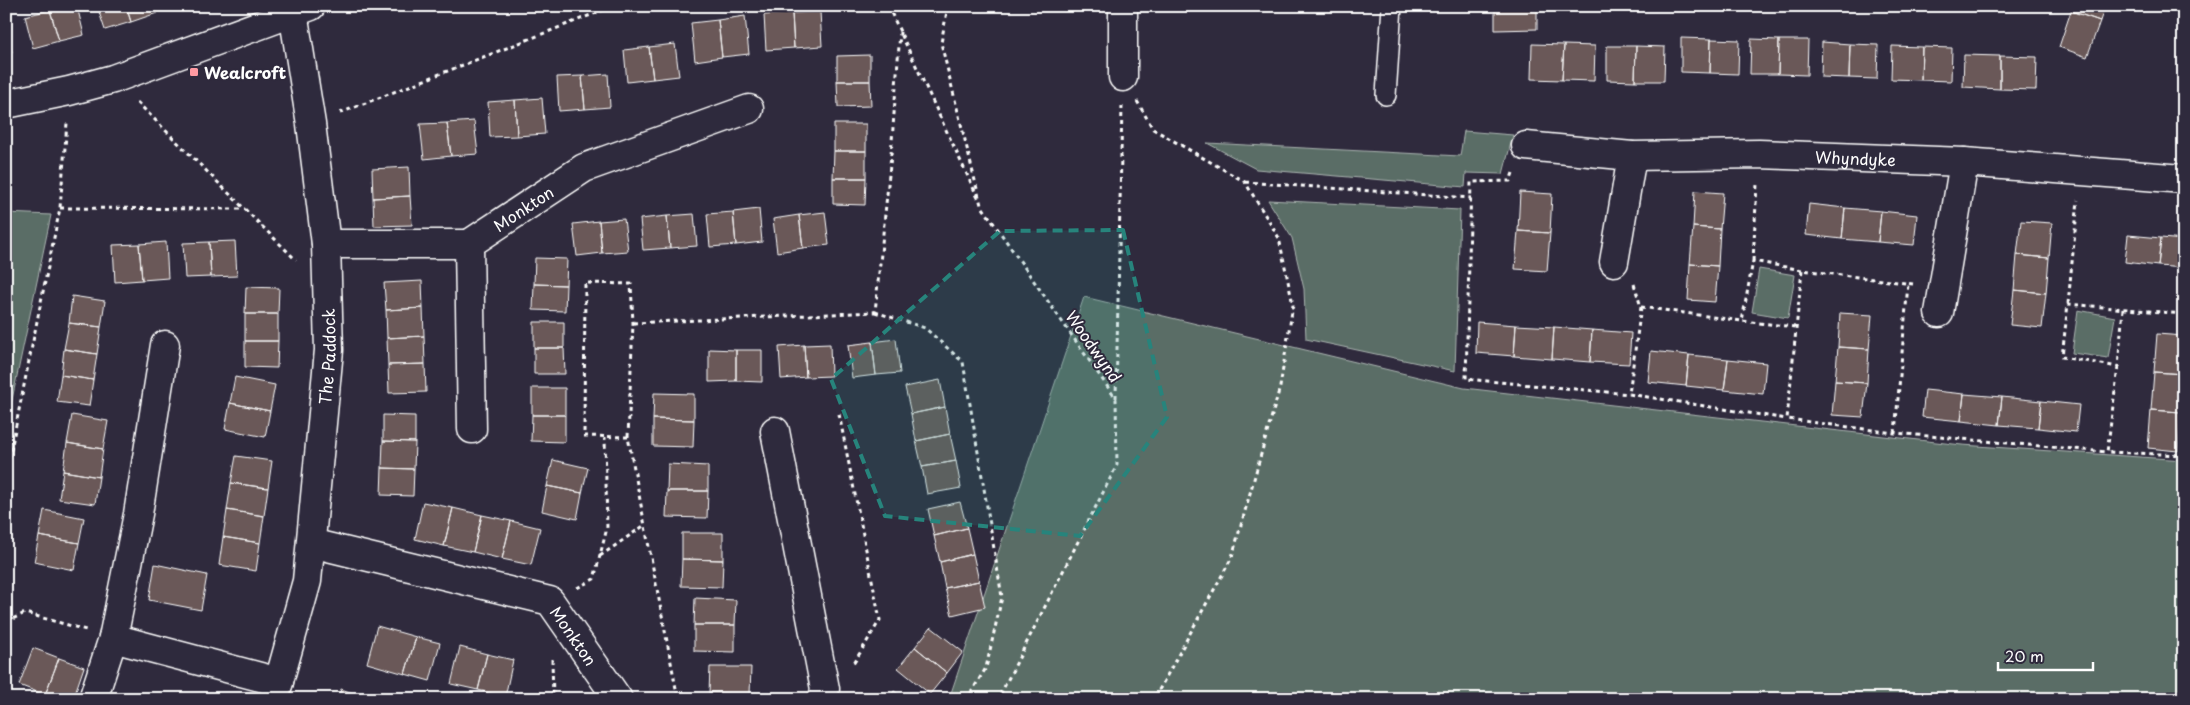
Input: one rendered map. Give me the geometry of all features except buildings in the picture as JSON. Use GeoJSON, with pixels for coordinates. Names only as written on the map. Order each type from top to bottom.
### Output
{"type":"FeatureCollection","features":[{"type":"Feature","properties":{"kind":"street"},"geometry":{"type":"LineString","coordinates":[[1123,6],[1123,77]]}},
{"type":"Feature","properties":{"kind":"street","name":"The Paddock"},"geometry":{"type":"LineString","coordinates":[[277,690],[307,582],[329,350],[326,244],[312,124],[302,9]]}},
{"type":"Feature","properties":{"kind":"street"},"geometry":{"type":"LineString","coordinates":[[6,104],[69,91],[113,79],[302,9]]}},
{"type":"Feature","properties":{"kind":"street","name":"Monkton"},"geometry":{"type":"LineString","coordinates":[[470,244],[584,168],[749,109]]}},
{"type":"Feature","properties":{"kind":"street","name":"Whyndyke"},"geometry":{"type":"LineString","coordinates":[[1526,146],[1632,156],[1759,154],[1964,162],[2184,179]]}},
{"type":"Feature","properties":{"kind":"street"},"geometry":{"type":"LineString","coordinates":[[1614,262],[1632,156]]}},
{"type":"Feature","properties":{"kind":"street"},"geometry":{"type":"LineString","coordinates":[[1941,300],[1964,162]]}},
{"type":"Feature","properties":{"kind":"street"},"geometry":{"type":"LineString","coordinates":[[326,244],[470,244],[472,429]]}},
{"type":"Feature","properties":{"kind":"street"},"geometry":{"type":"LineString","coordinates":[[93,699],[113,638],[138,514],[165,344]]}},
{"type":"Feature","properties":{"kind":"street"},"geometry":{"type":"LineString","coordinates":[[775,431],[824,694]]}},
{"type":"Feature","properties":{"kind":"street","name":"Monkton"},"geometry":{"type":"LineString","coordinates":[[310,543],[550,601],[618,699]]}},
{"type":"Feature","properties":{"kind":"street"},"geometry":{"type":"LineString","coordinates":[[113,638],[277,690]]}},
{"type":"Feature","properties":{"kind":"lane"},"geometry":{"type":"LineString","coordinates":[[1386,95],[1392,6]]}},
{"type":"Feature","properties":{"kind":"path"},"geometry":{"type":"LineString","coordinates":[[312,124],[614,6]]}},
{"type":"Feature","properties":{"kind":"path"},"geometry":{"type":"LineString","coordinates":[[888,6],[981,205]]}},
{"type":"Feature","properties":{"kind":"path","name":"Woodwynd"},"geometry":{"type":"LineString","coordinates":[[948,6],[942,43],[981,205],[1116,399],[1117,465],[998,699]]}},
{"type":"Feature","properties":{"kind":"path"},"geometry":{"type":"LineString","coordinates":[[875,312],[891,155],[900,32]]}},
{"type":"Feature","properties":{"kind":"path"},"geometry":{"type":"LineString","coordinates":[[1123,77],[1153,128],[1245,182],[1471,198]]}},
{"type":"Feature","properties":{"kind":"path"},"geometry":{"type":"LineString","coordinates":[[1116,399],[1123,77]]}},
{"type":"Feature","properties":{"kind":"path"},"geometry":{"type":"LineString","coordinates":[[113,79],[327,290]]}},
{"type":"Feature","properties":{"kind":"path"},"geometry":{"type":"LineString","coordinates":[[6,474],[60,208],[69,91]]}},
{"type":"Feature","properties":{"kind":"path"},"geometry":{"type":"LineString","coordinates":[[1526,146],[1510,180],[1471,182],[1466,379],[1629,394],[1787,419],[1895,433],[2107,452],[2184,455]]}},
{"type":"Feature","properties":{"kind":"path"},"geometry":{"type":"LineString","coordinates":[[1742,321],[1752,261],[1759,154]]}},
{"type":"Feature","properties":{"kind":"path"},"geometry":{"type":"LineString","coordinates":[[2081,171],[2062,358],[2118,367]]}},
{"type":"Feature","properties":{"kind":"path"},"geometry":{"type":"LineString","coordinates":[[1154,699],[1232,557],[1280,387],[1293,305],[1279,238],[1245,182]]}},
{"type":"Feature","properties":{"kind":"path"},"geometry":{"type":"LineString","coordinates":[[60,208],[245,209]]}},
{"type":"Feature","properties":{"kind":"path"},"geometry":{"type":"LineString","coordinates":[[1752,261],[1802,270],[1908,284],[1941,300]]}},
{"type":"Feature","properties":{"kind":"path"},"geometry":{"type":"LineString","coordinates":[[1614,262],[1635,285],[1641,307],[1629,394]]}},
{"type":"Feature","properties":{"kind":"path"},"geometry":{"type":"LineString","coordinates":[[1787,419],[1802,270]]}},
{"type":"Feature","properties":{"kind":"path"},"geometry":{"type":"LineString","coordinates":[[628,437],[584,436],[585,283],[631,284],[633,324],[628,437],[678,699]]}},
{"type":"Feature","properties":{"kind":"path"},"geometry":{"type":"LineString","coordinates":[[1895,433],[1908,284]]}},
{"type":"Feature","properties":{"kind":"path"},"geometry":{"type":"LineString","coordinates":[[2068,304],[2184,314]]}},
{"type":"Feature","properties":{"kind":"path"},"geometry":{"type":"LineString","coordinates":[[1641,307],[1795,327]]}},
{"type":"Feature","properties":{"kind":"path"},"geometry":{"type":"LineString","coordinates":[[2107,452],[2123,309]]}},
{"type":"Feature","properties":{"kind":"path"},"geometry":{"type":"LineString","coordinates":[[633,324],[875,312],[925,328],[963,362],[1002,597],[986,668],[967,699]]}},
{"type":"Feature","properties":{"kind":"path"},"geometry":{"type":"LineString","coordinates":[[824,694],[849,671],[880,620],[839,414]]}},
{"type":"Feature","properties":{"kind":"path"},"geometry":{"type":"LineString","coordinates":[[550,601],[594,579],[607,528],[605,437]]}},
{"type":"Feature","properties":{"kind":"path"},"geometry":{"type":"LineString","coordinates":[[600,556],[645,525]]}},
{"type":"Feature","properties":{"kind":"path"},"geometry":{"type":"LineString","coordinates":[[6,622],[25,613],[113,638]]}},
{"type":"Feature","properties":{"kind":"path"},"geometry":{"type":"LineString","coordinates":[[552,658],[553,699]]}},
{"type":"Feature","properties":{"kind":"highlighted area"},"geometry":{"type":"Polygon","coordinates":[[[1123,230],[1167,417],[1080,536],[885,516],[831,379],[1000,231],[1123,230]]]}},
{"type":"Feature","properties":{"kind":"green space"},"geometry":{"type":"Polygon","coordinates":[[[1464,131],[1513,135],[1503,174],[1466,173],[1465,187],[1256,169],[1207,143],[1460,156],[1464,131]]]}},
{"type":"Feature","properties":{"kind":"green space"},"geometry":{"type":"Polygon","coordinates":[[[1268,200],[1460,210],[1455,371],[1306,339],[1304,289],[1292,238],[1268,200]]]}},
{"type":"Feature","properties":{"kind":"green space"},"geometry":{"type":"Polygon","coordinates":[[[6,213],[51,215],[6,428],[6,213]]]}},
{"type":"Feature","properties":{"kind":"green space"},"geometry":{"type":"Polygon","coordinates":[[[1759,269],[1795,275],[1788,318],[1752,312],[1759,269]]]}},
{"type":"Feature","properties":{"kind":"green space"},"geometry":{"type":"Polygon","coordinates":[[[1084,297],[1464,388],[1962,445],[2184,460],[2184,699],[949,699],[1084,297]]]}},
{"type":"Feature","properties":{"kind":"green space"},"geometry":{"type":"Polygon","coordinates":[[[2078,310],[2115,317],[2108,358],[2072,353],[2078,310]]]}},
{"type":"Feature","properties":{"kind":"place","name":"Wealcroft"},"geometry":{"type":"Point","coordinates":[194,72]}}]}
